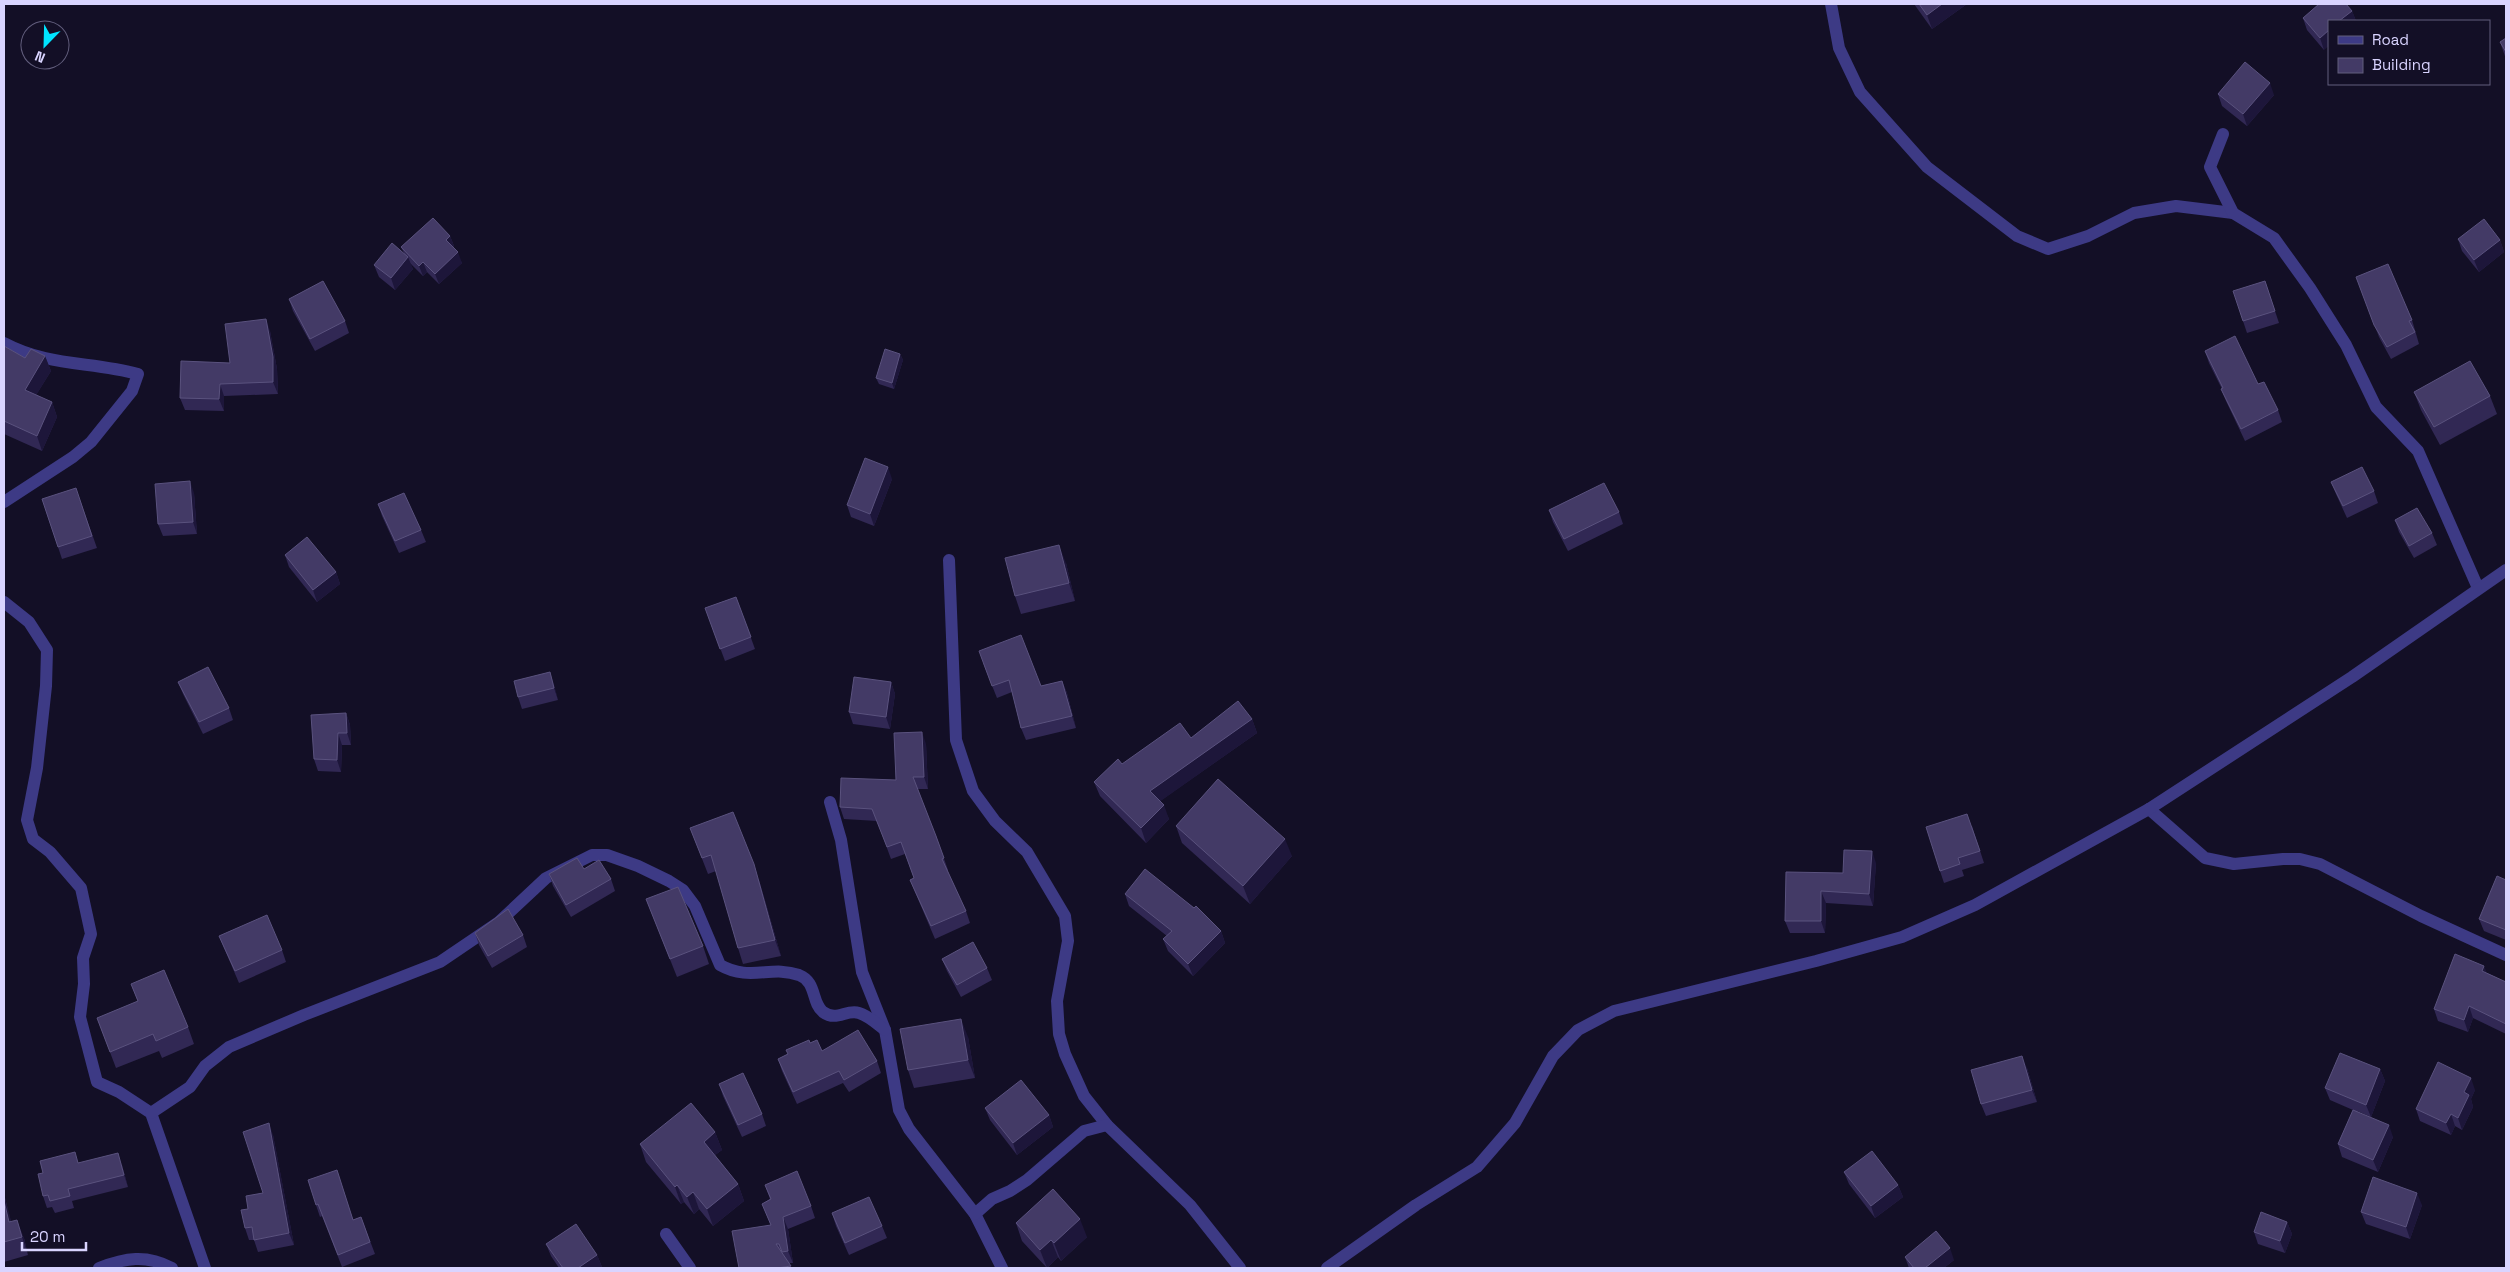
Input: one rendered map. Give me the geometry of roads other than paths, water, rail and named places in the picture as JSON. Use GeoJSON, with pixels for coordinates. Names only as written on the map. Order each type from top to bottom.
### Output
{"type":"FeatureCollection","features":[{"type":"Feature","properties":{"kind":"street"},"geometry":{"type":"LineString","coordinates":[[1831,4],[1839,48],[1860,92],[1927,167],[2017,236],[2048,249],[2088,236],[2134,213],[2176,206],[2233,213],[2274,238],[2310,288],[2346,345],[2376,407],[2418,451],[2478,588]]}},
{"type":"Feature","properties":{"kind":"street"},"geometry":{"type":"LineString","coordinates":[[2223,134],[2210,167],[2233,213]]}},
{"type":"Feature","properties":{"kind":"street"},"geometry":{"type":"LineString","coordinates":[[4,343],[52,361],[116,368],[138,374],[132,391],[92,442],[73,458],[4,502]]}},
{"type":"Feature","properties":{"kind":"street"},"geometry":{"type":"LineString","coordinates":[[949,560],[956,740],[974,791],[995,821],[1027,852],[1065,916],[1068,941],[1057,1002],[1060,1034],[1065,1054],[1084,1096],[1108,1125],[1190,1206],[1240,1268]]}},
{"type":"Feature","properties":{"kind":"street"},"geometry":{"type":"LineString","coordinates":[[1326,1268],[1416,1205],[1477,1167],[1515,1123],[1553,1056],[1578,1030],[1614,1011],[1816,961],[1902,937],[1975,905],[2149,809],[2389,652],[2506,570]]}},
{"type":"Feature","properties":{"kind":"street"},"geometry":{"type":"LineString","coordinates":[[4,602],[29,622],[47,650],[46,686],[37,768],[27,820],[33,840],[50,852],[81,888],[92,934],[84,958],[84,984],[80,1017],[96,1082],[119,1092],[151,1113],[205,1268]]}},
{"type":"Feature","properties":{"kind":"street"},"geometry":{"type":"LineString","coordinates":[[830,802],[841,840],[862,972],[885,1030],[899,1110],[910,1129],[975,1214],[1002,1268]]}},
{"type":"Feature","properties":{"kind":"street"},"geometry":{"type":"LineString","coordinates":[[2149,809],[2205,858],[2234,864],[2283,859],[2300,859],[2320,864],[2421,916],[2506,955]]}},
{"type":"Feature","properties":{"kind":"street"},"geometry":{"type":"LineString","coordinates":[[151,1113],[190,1087],[205,1066],[229,1047],[304,1015],[440,962],[499,922],[546,878],[592,855],[607,855],[638,866],[683,890],[695,906],[720,965],[743,974],[790,973],[801,976],[809,982],[815,992],[821,1010],[837,1017],[852,1012],[859,1013],[885,1030]]}},
{"type":"Feature","properties":{"kind":"street"},"geometry":{"type":"LineString","coordinates":[[975,1214],[992,1199],[1010,1191],[1027,1180],[1084,1131],[1108,1125]]}},
{"type":"Feature","properties":{"kind":"street"},"geometry":{"type":"LineString","coordinates":[[666,1234],[690,1268]]}},
{"type":"Feature","properties":{"kind":"street"},"geometry":{"type":"LineString","coordinates":[[99,1268],[133,1257],[163,1263],[172,1268]]}}]}
